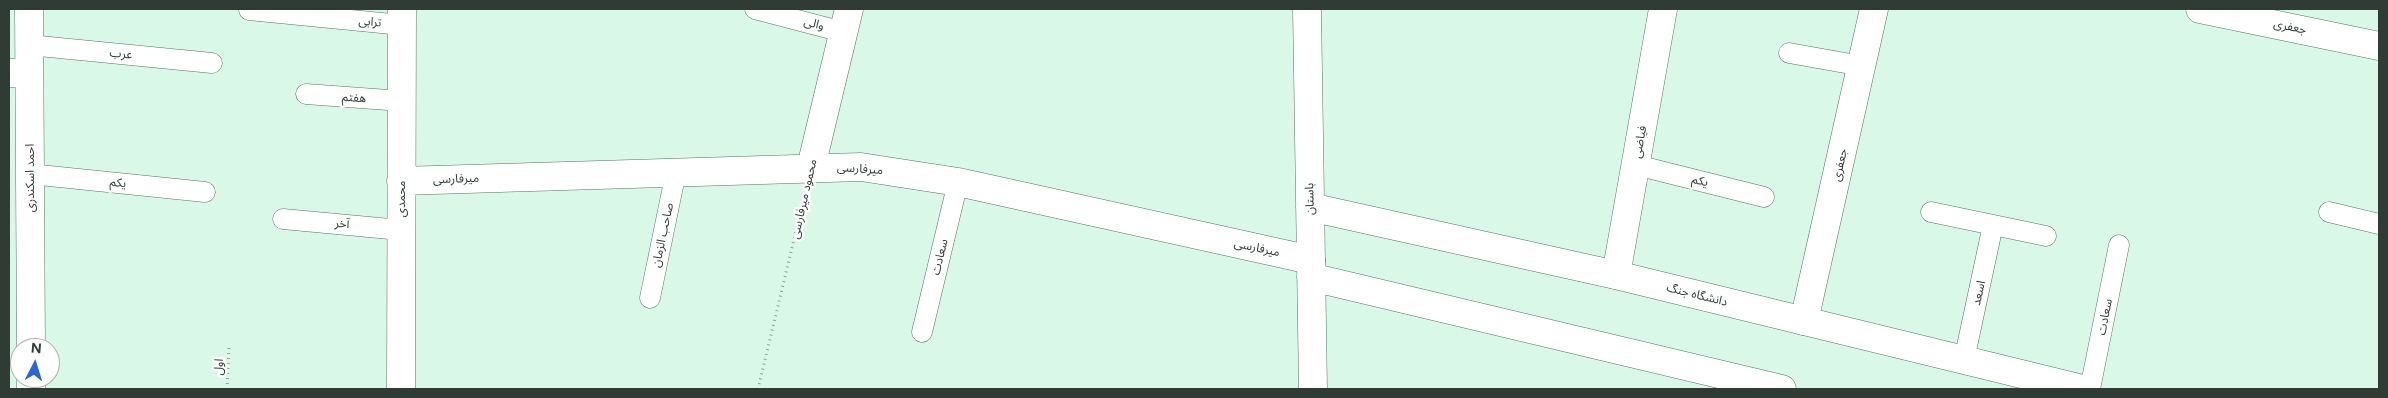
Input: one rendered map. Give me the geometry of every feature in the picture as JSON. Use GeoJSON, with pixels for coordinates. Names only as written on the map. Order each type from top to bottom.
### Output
{"type":"FeatureCollection","features":[{"type":"Feature","properties":{"kind":"street","name":"احمد اسکندری"},"geometry":{"type":"LineString","coordinates":[[29,9],[29,45],[19,73],[30,174],[31,338]]}},
{"type":"Feature","properties":{"kind":"street","name":"باستان"},"geometry":{"type":"LineString","coordinates":[[1307,9],[1313,389]]}},
{"type":"Feature","properties":{"kind":"street","name":"فیاضی"},"geometry":{"type":"LineString","coordinates":[[1616,275],[1663,9]]}},
{"type":"Feature","properties":{"kind":"street","name":"جعفری"},"geometry":{"type":"LineString","coordinates":[[1804,321],[1874,9]]}},
{"type":"Feature","properties":{"kind":"street","name":"جعفری"},"geometry":{"type":"LineString","coordinates":[[2200,9],[2379,46]]}},
{"type":"Feature","properties":{"kind":"street","name":"محمدی"},"geometry":{"type":"LineString","coordinates":[[401,389],[402,17]]}},
{"type":"Feature","properties":{"kind":"street","name":"محمود میرفارسی"},"geometry":{"type":"LineString","coordinates":[[811,167],[846,20]]}},
{"type":"Feature","properties":{"kind":"street","name":"میرفارسی"},"geometry":{"type":"LineString","coordinates":[[401,181],[811,167],[861,167],[958,182],[1311,268]]}},
{"type":"Feature","properties":{"kind":"street","name":"دانشگاه جنگ"},"geometry":{"type":"LineString","coordinates":[[1310,207],[1616,275],[2083,389]]}},
{"type":"Feature","properties":{"kind":"street"},"geometry":{"type":"LineString","coordinates":[[1311,268],[1782,389]]}},
{"type":"Feature","properties":{"kind":"lane","name":"والی"},"geometry":{"type":"LineString","coordinates":[[755,9],[846,20]]}},
{"type":"Feature","properties":{"kind":"lane","name":"ترابی"},"geometry":{"type":"LineString","coordinates":[[249,10],[402,17]]}},
{"type":"Feature","properties":{"kind":"lane","name":"عرب"},"geometry":{"type":"LineString","coordinates":[[29,45],[212,63]]}},
{"type":"Feature","properties":{"kind":"lane"},"geometry":{"type":"LineString","coordinates":[[1789,52],[1862,66]]}},
{"type":"Feature","properties":{"kind":"lane","name":"هفتم"},"geometry":{"type":"LineString","coordinates":[[306,94],[402,101]]}},
{"type":"Feature","properties":{"kind":"lane","name":"یکم"},"geometry":{"type":"LineString","coordinates":[[1636,165],[1764,196]]}},
{"type":"Feature","properties":{"kind":"lane","name":"صاحب الزمان"},"geometry":{"type":"LineString","coordinates":[[650,298],[676,172]]}},
{"type":"Feature","properties":{"kind":"lane","name":"یکم"},"geometry":{"type":"LineString","coordinates":[[30,174],[205,192]]}},
{"type":"Feature","properties":{"kind":"lane","name":"سعادت"},"geometry":{"type":"LineString","coordinates":[[922,332],[958,182]]}},
{"type":"Feature","properties":{"kind":"lane"},"geometry":{"type":"LineString","coordinates":[[1931,212],[2046,236]]}},
{"type":"Feature","properties":{"kind":"lane"},"geometry":{"type":"LineString","coordinates":[[2329,212],[2379,224]]}},
{"type":"Feature","properties":{"kind":"lane","name":"آخر"},"geometry":{"type":"LineString","coordinates":[[283,219],[401,230]]}},
{"type":"Feature","properties":{"kind":"lane","name":"اسعد"},"geometry":{"type":"LineString","coordinates":[[1964,360],[1993,225]]}},
{"type":"Feature","properties":{"kind":"lane","name":"سعادت"},"geometry":{"type":"LineString","coordinates":[[2090,389],[2119,246]]}},
{"type":"Feature","properties":{"kind":"path","name":"محمود میرفارسی"},"geometry":{"type":"LineString","coordinates":[[758,389],[811,167]]}},
{"type":"Feature","properties":{"kind":"path","name":"اول"},"geometry":{"type":"LineString","coordinates":[[227,389],[229,346]]}}]}
